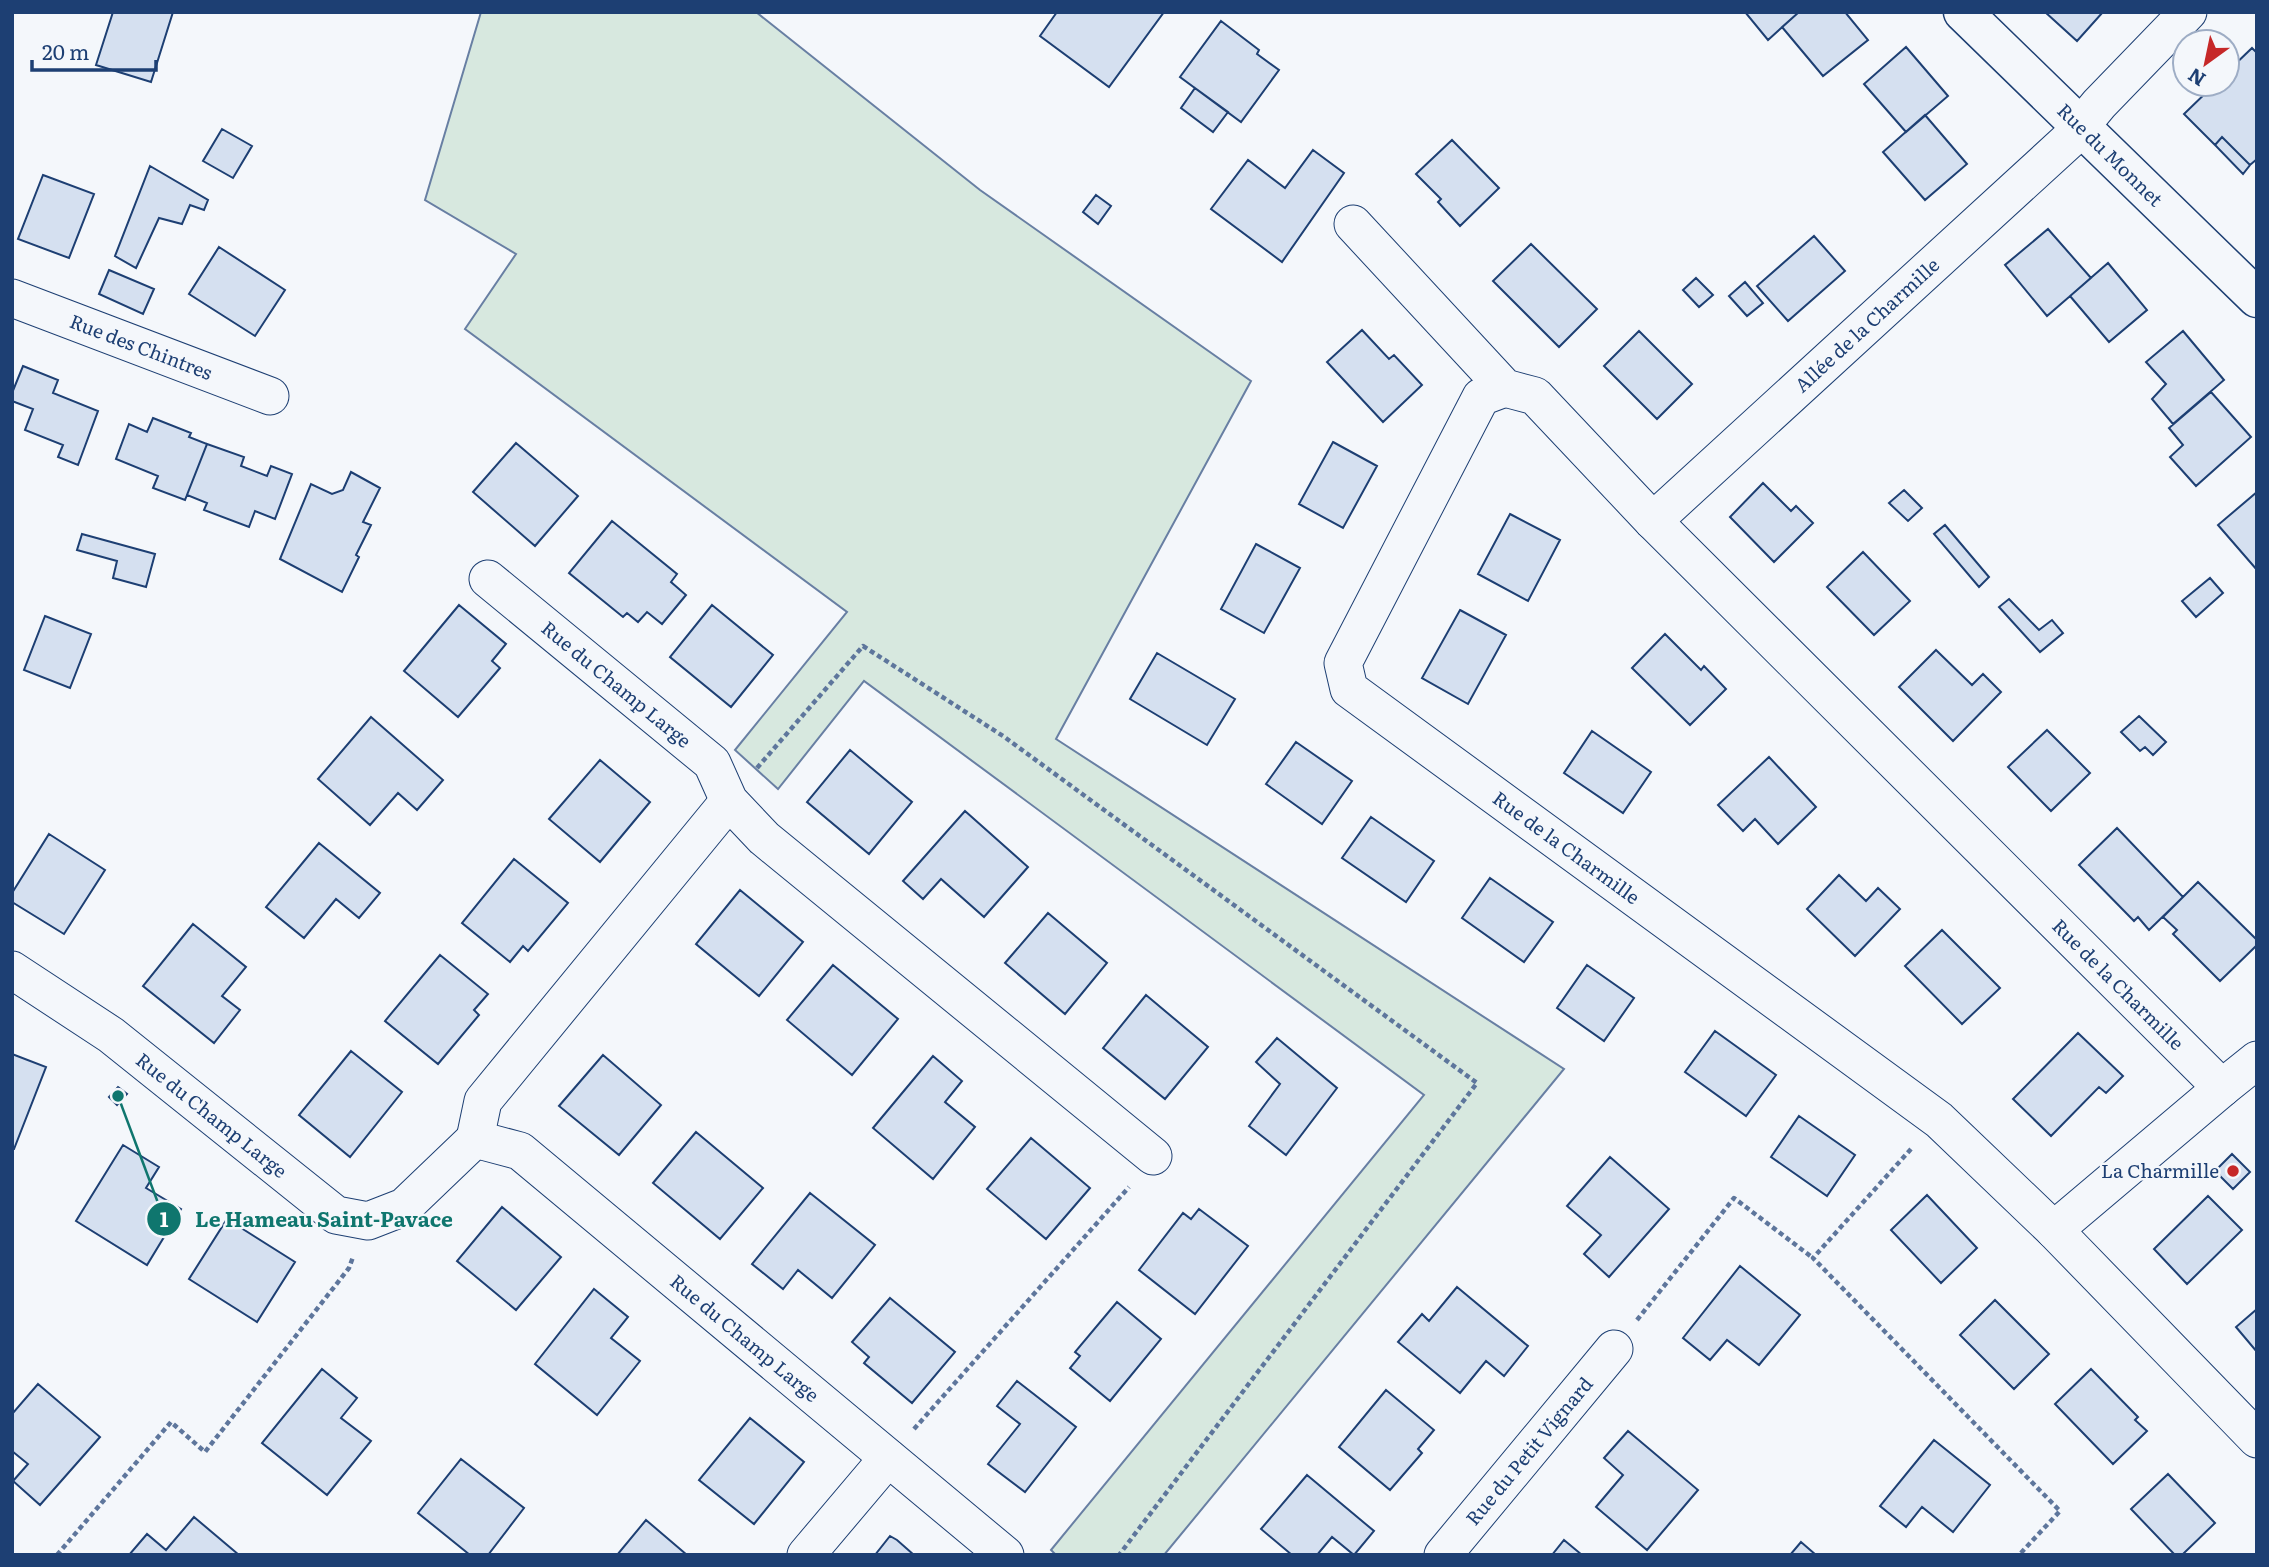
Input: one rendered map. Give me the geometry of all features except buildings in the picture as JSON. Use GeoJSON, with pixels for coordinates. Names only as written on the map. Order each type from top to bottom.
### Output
{"type":"FeatureCollection","features":[{"type":"Feature","properties":{"kind":"street","name":"Rue du Monnet"},"geometry":{"type":"LineString","coordinates":[[1963,12],[2257,298]]}},
{"type":"Feature","properties":{"kind":"street","name":"Allée de la Charmille"},"geometry":{"type":"LineString","coordinates":[[1653,521],[2054,153],[2188,12]]}},
{"type":"Feature","properties":{"kind":"street","name":"Rue de la Charmille"},"geometry":{"type":"LineString","coordinates":[[1353,224],[1505,388],[1535,396],[1653,521],[2222,1088]]}},
{"type":"Feature","properties":{"kind":"street","name":"Rue des Chintres"},"geometry":{"type":"LineString","coordinates":[[12,298],[270,396]]}},
{"type":"Feature","properties":{"kind":"street","name":"Rue de la Charmille"},"geometry":{"type":"LineString","coordinates":[[1505,388],[1481,397],[1343,663],[1349,689],[1939,1120],[2054,1230],[2257,1439]]}},
{"type":"Feature","properties":{"kind":"street","name":"Rue du Champ Large"},"geometry":{"type":"LineString","coordinates":[[488,579],[712,763],[729,801],[764,838],[1153,1156]]}},
{"type":"Feature","properties":{"kind":"street"},"geometry":{"type":"LineString","coordinates":[[368,1221],[404,1207],[475,1139],[483,1101],[729,801]]}},
{"type":"Feature","properties":{"kind":"street","name":"Rue du Champ Large"},"geometry":{"type":"LineString","coordinates":[[12,970],[111,1035],[336,1215],[368,1221]]}},
{"type":"Feature","properties":{"kind":"street"},"geometry":{"type":"LineString","coordinates":[[2054,1230],[2257,1060]]}},
{"type":"Feature","properties":{"kind":"street","name":"Rue du Champ Large"},"geometry":{"type":"LineString","coordinates":[[475,1139],[520,1151],[1005,1555]]}},
{"type":"Feature","properties":{"kind":"street","name":"Rue du Petit Vignard"},"geometry":{"type":"LineString","coordinates":[[1443,1555],[1614,1349]]}},
{"type":"Feature","properties":{"kind":"street"},"geometry":{"type":"LineString","coordinates":[[806,1555],[888,1458]]}},
{"type":"Feature","properties":{"kind":"path"},"geometry":{"type":"LineString","coordinates":[[729,801],[863,646],[1003,736],[1477,1083],[1119,1555]]}},
{"type":"Feature","properties":{"kind":"path"},"geometry":{"type":"LineString","coordinates":[[1812,1258],[1939,1120]]}},
{"type":"Feature","properties":{"kind":"path"},"geometry":{"type":"LineString","coordinates":[[888,1458],[1133,1183],[1153,1156]]}},
{"type":"Feature","properties":{"kind":"path"},"geometry":{"type":"LineString","coordinates":[[1614,1349],[1734,1198],[1812,1258],[2060,1511],[2019,1555]]}},
{"type":"Feature","properties":{"kind":"path"},"geometry":{"type":"LineString","coordinates":[[57,1555],[171,1422],[205,1452],[349,1268],[368,1221]]}},
{"type":"Feature","properties":{"kind":"shaded area"},"geometry":{"type":"Polygon","coordinates":[[[481,12],[756,12],[980,190],[1251,381],[1056,739],[1564,1069],[1164,1555],[1056,1555],[1051,1550],[1424,1095],[864,681],[778,789],[735,750],[847,612],[465,329],[516,254],[425,200],[481,12]]]}},
{"type":"Feature","properties":{"kind":"place","name":"Le Hameau Saint-Pavace"},"geometry":{"type":"Point","coordinates":[118,1096]}},
{"type":"Feature","properties":{"kind":"place","name":"La Charmille"},"geometry":{"type":"Point","coordinates":[2233,1171]}}]}
